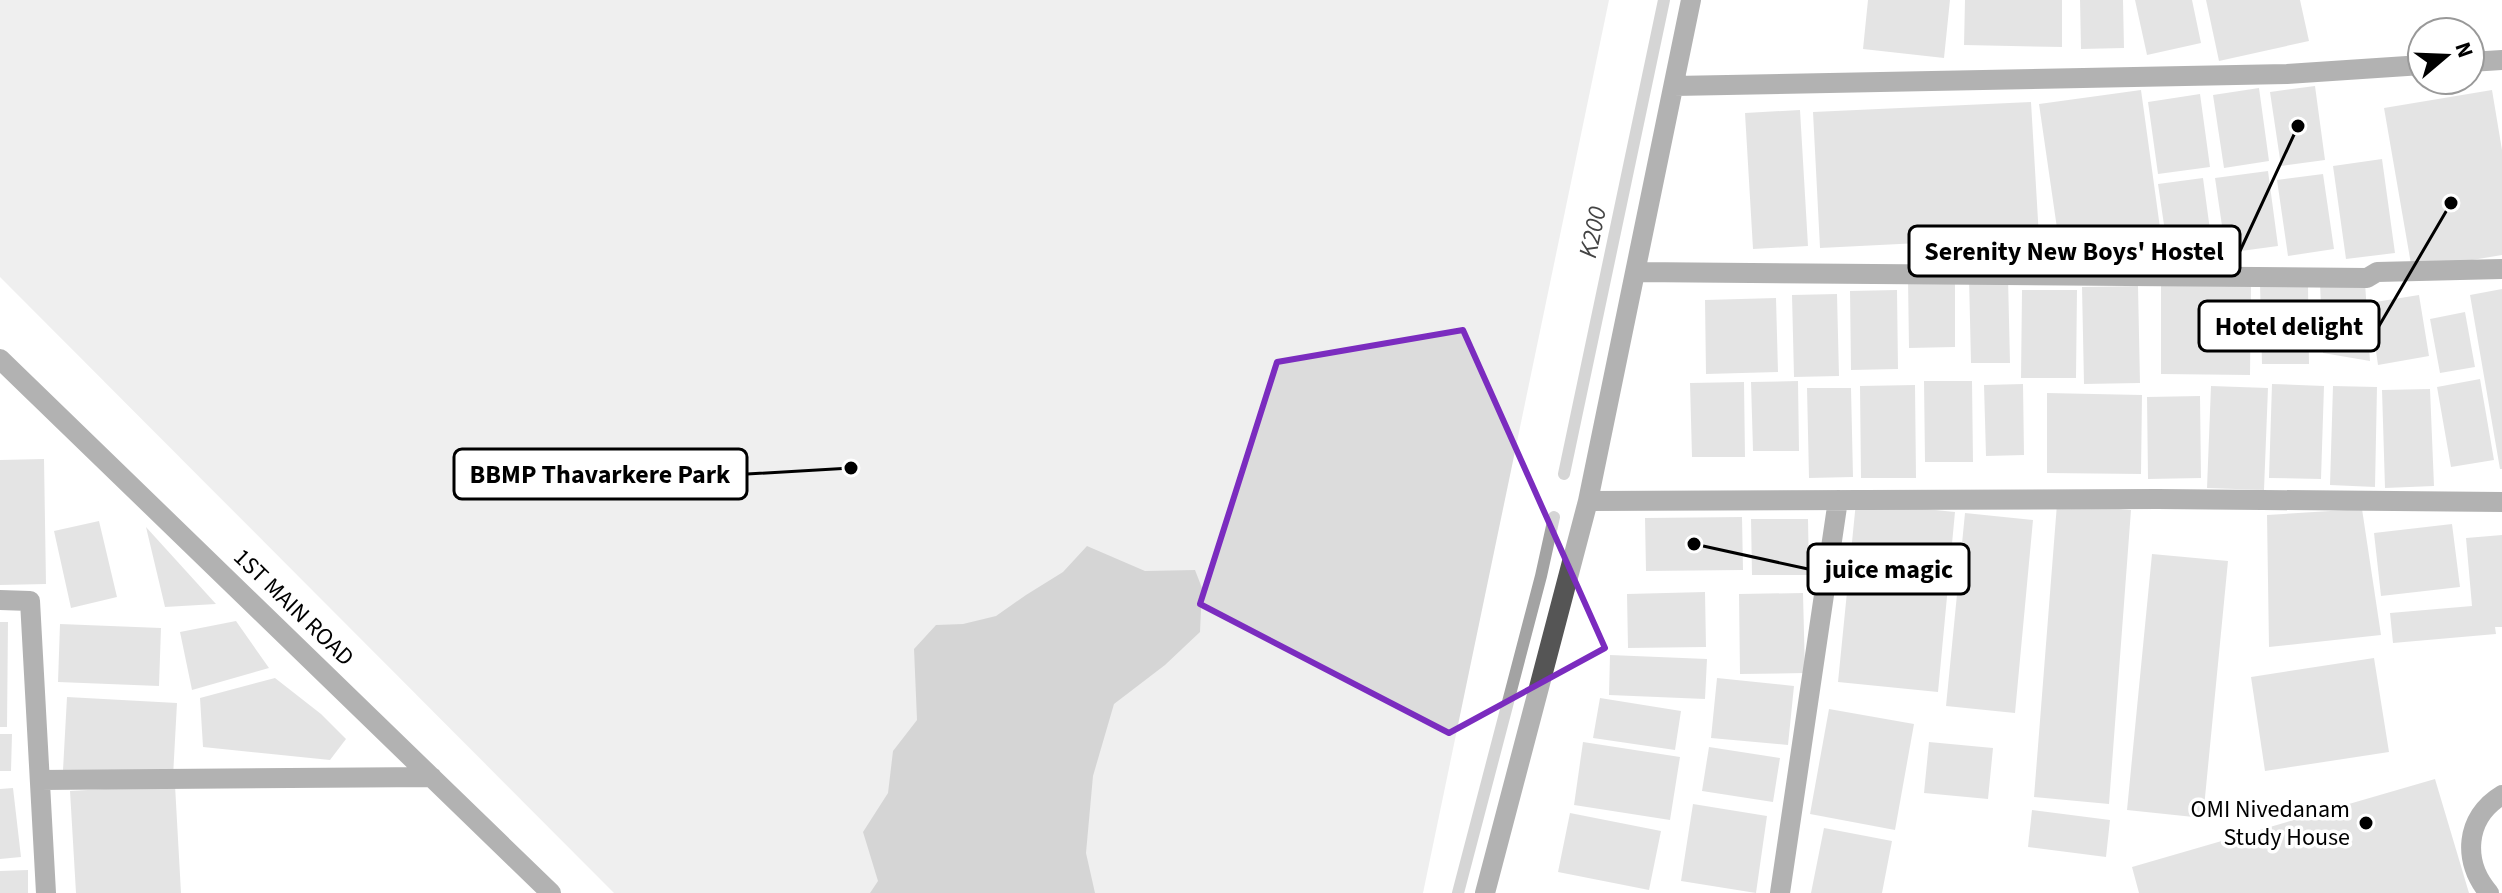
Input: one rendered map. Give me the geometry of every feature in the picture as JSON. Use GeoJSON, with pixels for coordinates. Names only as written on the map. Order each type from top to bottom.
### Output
{"type":"FeatureCollection","features":[{"type":"Feature","properties":{"kind":"street"},"geometry":{"type":"LineString","coordinates":[[1485,893],[1588,501],[1691,0]]}},
{"type":"Feature","properties":{"kind":"street"},"geometry":{"type":"LineString","coordinates":[[1674,86],[2287,74],[2406,66]]}},
{"type":"Feature","properties":{"kind":"street"},"geometry":{"type":"LineString","coordinates":[[1636,272],[2367,278],[2377,272],[2502,269]]}},
{"type":"Feature","properties":{"kind":"street","name":"1ST MAIN ROAD"},"geometry":{"type":"LineString","coordinates":[[0,359],[551,893]]}},
{"type":"Feature","properties":{"kind":"street"},"geometry":{"type":"LineString","coordinates":[[1588,501],[2158,499],[2502,502]]}},
{"type":"Feature","properties":{"kind":"street"},"geometry":{"type":"LineString","coordinates":[[1780,893],[1838,500]]}},
{"type":"Feature","properties":{"kind":"street"},"geometry":{"type":"LineString","coordinates":[[0,600],[30,601],[46,893]]}},
{"type":"Feature","properties":{"kind":"street"},"geometry":{"type":"LineString","coordinates":[[40,780],[432,777]]}},
{"type":"Feature","properties":{"kind":"street"},"geometry":{"type":"LineString","coordinates":[[2489,893],[2476,876],[2470,856],[2471,836],[2478,817],[2502,795]]}},
{"type":"Feature","properties":{"kind":"highlighted area"},"geometry":{"type":"Polygon","coordinates":[[[1463,330],[1605,648],[1449,733],[1200,604],[1277,362],[1463,330]]]}},
{"type":"Feature","properties":{"kind":"shaded area"},"geometry":{"type":"Polygon","coordinates":[[[0,0],[1609,0],[1423,893],[614,893],[0,277],[0,0]]]}},
{"type":"Feature","properties":{"kind":"shaded area"},"geometry":{"type":"Polygon","coordinates":[[[1087,546],[1145,571],[1195,570],[1202,588],[1200,632],[1165,665],[1114,704],[1093,776],[1086,853],[1095,893],[870,893],[878,881],[863,832],[888,793],[893,751],[917,720],[914,649],[936,625],[963,624],[996,616],[1063,572],[1087,546]]]}},
{"type":"Feature","properties":{"kind":"building"},"geometry":{"type":"Polygon","coordinates":[[[1868,0],[1950,0],[1944,58],[1863,49],[1868,0]]]}},
{"type":"Feature","properties":{"kind":"building"},"geometry":{"type":"Polygon","coordinates":[[[1965,0],[2062,0],[2062,47],[1964,45],[1965,0]]]}},
{"type":"Feature","properties":{"kind":"building"},"geometry":{"type":"Polygon","coordinates":[[[2080,0],[2123,0],[2124,48],[2081,49],[2080,0]]]}},
{"type":"Feature","properties":{"kind":"building"},"geometry":{"type":"Polygon","coordinates":[[[2135,0],[2192,0],[2201,43],[2147,55],[2135,0]]]}},
{"type":"Feature","properties":{"kind":"building"},"geometry":{"type":"Polygon","coordinates":[[[2206,0],[2300,0],[2309,41],[2219,61],[2206,0]]]}},
{"type":"Feature","properties":{"kind":"building"},"geometry":{"type":"Polygon","coordinates":[[[2315,86],[2325,160],[2281,166],[2270,92],[2315,86]]]}},
{"type":"Feature","properties":{"kind":"building"},"geometry":{"type":"Polygon","coordinates":[[[2259,88],[2269,161],[2224,168],[2213,95],[2259,88]]]}},
{"type":"Feature","properties":{"kind":"building"},"geometry":{"type":"Polygon","coordinates":[[[2141,90],[2161,235],[2060,249],[2039,104],[2141,90]]]}},
{"type":"Feature","properties":{"kind":"building"},"geometry":{"type":"Polygon","coordinates":[[[2492,90],[2502,150],[2502,255],[2412,270],[2384,108],[2456,96],[2486,96],[2486,91],[2492,90]]]}},
{"type":"Feature","properties":{"kind":"building"},"geometry":{"type":"Polygon","coordinates":[[[2200,94],[2210,167],[2158,174],[2148,102],[2200,94]]]}},
{"type":"Feature","properties":{"kind":"building"},"geometry":{"type":"Polygon","coordinates":[[[2031,102],[2039,237],[1820,248],[1813,112],[2031,102]]]}},
{"type":"Feature","properties":{"kind":"building"},"geometry":{"type":"Polygon","coordinates":[[[1800,110],[1808,246],[1753,249],[1745,113],[1800,110]]]}},
{"type":"Feature","properties":{"kind":"building"},"geometry":{"type":"Polygon","coordinates":[[[2382,159],[2395,253],[2346,259],[2333,166],[2382,159]]]}},
{"type":"Feature","properties":{"kind":"building"},"geometry":{"type":"Polygon","coordinates":[[[2268,171],[2278,246],[2226,253],[2215,178],[2268,171]]]}},
{"type":"Feature","properties":{"kind":"building"},"geometry":{"type":"Polygon","coordinates":[[[2323,174],[2334,249],[2288,256],[2277,180],[2323,174]]]}},
{"type":"Feature","properties":{"kind":"building"},"geometry":{"type":"Polygon","coordinates":[[[2203,178],[2212,245],[2168,252],[2158,184],[2203,178]]]}},
{"type":"Feature","properties":{"kind":"building"},"geometry":{"type":"Polygon","coordinates":[[[2008,277],[2010,363],[1971,363],[1969,278],[2008,277]]]}},
{"type":"Feature","properties":{"kind":"building"},"geometry":{"type":"Polygon","coordinates":[[[1955,278],[1955,347],[1909,348],[1908,279],[1955,278]]]}},
{"type":"Feature","properties":{"kind":"building"},"geometry":{"type":"Polygon","coordinates":[[[2365,282],[2370,361],[2323,353],[2320,284],[2365,282]]]}},
{"type":"Feature","properties":{"kind":"building"},"geometry":{"type":"Polygon","coordinates":[[[2161,283],[2251,284],[2250,375],[2161,374],[2161,283]]]}},
{"type":"Feature","properties":{"kind":"building"},"geometry":{"type":"Polygon","coordinates":[[[2308,284],[2309,364],[2262,364],[2260,285],[2308,284]]]}},
{"type":"Feature","properties":{"kind":"building"},"geometry":{"type":"Polygon","coordinates":[[[2138,286],[2140,383],[2084,384],[2082,287],[2138,286]]]}},
{"type":"Feature","properties":{"kind":"building"},"geometry":{"type":"Polygon","coordinates":[[[2502,289],[2502,469],[2500,469],[2470,295],[2502,289]]]}},
{"type":"Feature","properties":{"kind":"building"},"geometry":{"type":"Polygon","coordinates":[[[1897,290],[1898,369],[1851,370],[1850,291],[1897,290]]]}},
{"type":"Feature","properties":{"kind":"building"},"geometry":{"type":"Polygon","coordinates":[[[2022,290],[2077,290],[2076,378],[2021,378],[2022,290]]]}},
{"type":"Feature","properties":{"kind":"building"},"geometry":{"type":"Polygon","coordinates":[[[1837,294],[1839,376],[1794,377],[1792,295],[1837,294]]]}},
{"type":"Feature","properties":{"kind":"building"},"geometry":{"type":"Polygon","coordinates":[[[2419,295],[2429,356],[2378,365],[2369,303],[2419,295]]]}},
{"type":"Feature","properties":{"kind":"building"},"geometry":{"type":"Polygon","coordinates":[[[1776,298],[1778,372],[1706,374],[1705,300],[1776,298]]]}},
{"type":"Feature","properties":{"kind":"building"},"geometry":{"type":"Polygon","coordinates":[[[2465,312],[2475,367],[2440,373],[2430,319],[2465,312]]]}},
{"type":"Feature","properties":{"kind":"building"},"geometry":{"type":"Polygon","coordinates":[[[2480,379],[2494,460],[2451,467],[2437,387],[2480,379]]]}},
{"type":"Feature","properties":{"kind":"building"},"geometry":{"type":"Polygon","coordinates":[[[1798,381],[1799,451],[1753,451],[1751,382],[1798,381]]]}},
{"type":"Feature","properties":{"kind":"building"},"geometry":{"type":"Polygon","coordinates":[[[1924,381],[1972,381],[1973,462],[1925,462],[1924,381]]]}},
{"type":"Feature","properties":{"kind":"building"},"geometry":{"type":"Polygon","coordinates":[[[1744,382],[1745,457],[1692,457],[1690,383],[1744,382]]]}},
{"type":"Feature","properties":{"kind":"building"},"geometry":{"type":"Polygon","coordinates":[[[2023,384],[2024,455],[1986,456],[1984,385],[2023,384]]]}},
{"type":"Feature","properties":{"kind":"building"},"geometry":{"type":"Polygon","coordinates":[[[2272,384],[2324,386],[2321,479],[2269,478],[2272,384]]]}},
{"type":"Feature","properties":{"kind":"building"},"geometry":{"type":"Polygon","coordinates":[[[1915,385],[1916,478],[1861,478],[1860,386],[1915,385]]]}},
{"type":"Feature","properties":{"kind":"building"},"geometry":{"type":"Polygon","coordinates":[[[2211,386],[2268,388],[2264,490],[2207,488],[2211,386]]]}},
{"type":"Feature","properties":{"kind":"building"},"geometry":{"type":"Polygon","coordinates":[[[2333,386],[2377,387],[2375,487],[2330,485],[2333,386]]]}},
{"type":"Feature","properties":{"kind":"building"},"geometry":{"type":"Polygon","coordinates":[[[1807,388],[1851,388],[1853,477],[1809,478],[1807,388]]]}},
{"type":"Feature","properties":{"kind":"building"},"geometry":{"type":"Polygon","coordinates":[[[2430,389],[2434,486],[2385,488],[2382,390],[2430,389]]]}},
{"type":"Feature","properties":{"kind":"building"},"geometry":{"type":"Polygon","coordinates":[[[2047,393],[2142,395],[2141,474],[2047,473],[2047,393]]]}},
{"type":"Feature","properties":{"kind":"building"},"geometry":{"type":"Polygon","coordinates":[[[2200,396],[2201,478],[2148,479],[2147,397],[2200,396]]]}},
{"type":"Feature","properties":{"kind":"building"},"geometry":{"type":"Polygon","coordinates":[[[44,459],[46,584],[0,585],[0,460],[44,459]]]}},
{"type":"Feature","properties":{"kind":"building"},"geometry":{"type":"Polygon","coordinates":[[[1856,502],[1955,512],[1938,692],[1838,682],[1856,502]]]}},
{"type":"Feature","properties":{"kind":"building"},"geometry":{"type":"Polygon","coordinates":[[[2057,504],[2131,510],[2109,804],[2034,797],[2057,504]]]}},
{"type":"Feature","properties":{"kind":"building"},"geometry":{"type":"Polygon","coordinates":[[[2362,509],[2381,635],[2269,647],[2267,515],[2362,509]]]}},
{"type":"Feature","properties":{"kind":"building"},"geometry":{"type":"Polygon","coordinates":[[[1965,513],[2033,520],[2015,713],[1946,706],[1965,513]]]}},
{"type":"Feature","properties":{"kind":"building"},"geometry":{"type":"Polygon","coordinates":[[[1742,517],[1743,570],[1646,571],[1645,518],[1742,517]]]}},
{"type":"Feature","properties":{"kind":"building"},"geometry":{"type":"Polygon","coordinates":[[[1751,519],[1808,519],[1809,575],[1752,575],[1751,519]]]}},
{"type":"Feature","properties":{"kind":"building"},"geometry":{"type":"Polygon","coordinates":[[[99,521],[117,597],[71,608],[54,531],[99,521]]]}},
{"type":"Feature","properties":{"kind":"building"},"geometry":{"type":"Polygon","coordinates":[[[2452,524],[2460,587],[2381,596],[2374,533],[2452,524]]]}},
{"type":"Feature","properties":{"kind":"building"},"geometry":{"type":"Polygon","coordinates":[[[146,527],[216,604],[165,607],[146,527]]]}},
{"type":"Feature","properties":{"kind":"building"},"geometry":{"type":"Polygon","coordinates":[[[2502,535],[2502,627],[2495,627],[2496,634],[2393,643],[2390,613],[2472,606],[2466,538],[2502,535]]]}},
{"type":"Feature","properties":{"kind":"building"},"geometry":{"type":"Polygon","coordinates":[[[2152,554],[2228,561],[2203,818],[2127,810],[2152,554]]]}},
{"type":"Feature","properties":{"kind":"building"},"geometry":{"type":"Polygon","coordinates":[[[1705,592],[1706,647],[1628,648],[1627,594],[1705,592]]]}},
{"type":"Feature","properties":{"kind":"building"},"geometry":{"type":"Polygon","coordinates":[[[1803,593],[1805,673],[1740,674],[1739,594],[1803,593]]]}},
{"type":"Feature","properties":{"kind":"building"},"geometry":{"type":"Polygon","coordinates":[[[236,621],[269,668],[192,690],[180,632],[236,621]]]}},
{"type":"Feature","properties":{"kind":"building"},"geometry":{"type":"Polygon","coordinates":[[[0,622],[8,622],[7,727],[0,727],[0,622]]]}},
{"type":"Feature","properties":{"kind":"building"},"geometry":{"type":"Polygon","coordinates":[[[60,624],[161,628],[159,686],[58,682],[60,624]]]}},
{"type":"Feature","properties":{"kind":"building"},"geometry":{"type":"Polygon","coordinates":[[[1610,655],[1707,659],[1705,699],[1609,695],[1610,655]]]}},
{"type":"Feature","properties":{"kind":"building"},"geometry":{"type":"Polygon","coordinates":[[[2374,658],[2389,752],[2265,771],[2251,677],[2374,658]]]}},
{"type":"Feature","properties":{"kind":"building"},"geometry":{"type":"Polygon","coordinates":[[[275,678],[321,714],[346,739],[330,760],[203,747],[200,698],[275,678]]]}},
{"type":"Feature","properties":{"kind":"building"},"geometry":{"type":"Polygon","coordinates":[[[1717,678],[1794,686],[1788,745],[1711,738],[1717,678]]]}},
{"type":"Feature","properties":{"kind":"building"},"geometry":{"type":"Polygon","coordinates":[[[67,697],[177,703],[173,777],[63,770],[67,697]]]}},
{"type":"Feature","properties":{"kind":"building"},"geometry":{"type":"Polygon","coordinates":[[[1600,698],[1681,711],[1675,750],[1593,738],[1600,698]]]}},
{"type":"Feature","properties":{"kind":"building"},"geometry":{"type":"Polygon","coordinates":[[[1829,709],[1914,724],[1895,830],[1810,814],[1829,709]]]}},
{"type":"Feature","properties":{"kind":"building"},"geometry":{"type":"Polygon","coordinates":[[[0,734],[12,734],[11,771],[0,771],[0,734]]]}},
{"type":"Feature","properties":{"kind":"building"},"geometry":{"type":"Polygon","coordinates":[[[1583,742],[1680,757],[1670,820],[1574,805],[1583,742]]]}},
{"type":"Feature","properties":{"kind":"building"},"geometry":{"type":"Polygon","coordinates":[[[1929,742],[1993,748],[1988,799],[1924,793],[1929,742]]]}},
{"type":"Feature","properties":{"kind":"building"},"geometry":{"type":"Polygon","coordinates":[[[1709,747],[1780,758],[1773,802],[1702,791],[1709,747]]]}},
{"type":"Feature","properties":{"kind":"building","name":"OMI Nivedanam Study House"},"geometry":{"type":"Polygon","coordinates":[[[2435,779],[2469,893],[2139,893],[2132,867],[2435,779]]]}},
{"type":"Feature","properties":{"kind":"building"},"geometry":{"type":"Polygon","coordinates":[[[175,785],[181,893],[76,893],[70,791],[175,785]]]}},
{"type":"Feature","properties":{"kind":"building"},"geometry":{"type":"Polygon","coordinates":[[[13,788],[21,857],[0,859],[0,789],[13,788]]]}},
{"type":"Feature","properties":{"kind":"building"},"geometry":{"type":"Polygon","coordinates":[[[1693,804],[1767,816],[1756,893],[1681,881],[1693,804]]]}},
{"type":"Feature","properties":{"kind":"building"},"geometry":{"type":"Polygon","coordinates":[[[2032,810],[2110,820],[2106,857],[2028,847],[2032,810]]]}},
{"type":"Feature","properties":{"kind":"building"},"geometry":{"type":"Polygon","coordinates":[[[1570,813],[1661,831],[1649,890],[1558,872],[1570,813]]]}},
{"type":"Feature","properties":{"kind":"building"},"geometry":{"type":"Polygon","coordinates":[[[1824,828],[1892,841],[1882,893],[1811,893],[1824,828]]]}},
{"type":"Feature","properties":{"kind":"building"},"geometry":{"type":"Polygon","coordinates":[[[28,870],[28,893],[0,893],[0,871],[28,870]]]}},
{"type":"Feature","properties":{"kind":"waterway","name":"K200"},"geometry":{"type":"LineString","coordinates":[[1564,474],[1664,0]]}},
{"type":"Feature","properties":{"kind":"waterway","name":"K200"},"geometry":{"type":"LineString","coordinates":[[1458,893],[1554,517]]}},
{"type":"Feature","properties":{"kind":"place","name":"Serenity New Boys' Hostel"},"geometry":{"type":"Point","coordinates":[2298,126]}},
{"type":"Feature","properties":{"kind":"place","name":"Hotel delight"},"geometry":{"type":"Point","coordinates":[2451,203]}},
{"type":"Feature","properties":{"kind":"place","name":"BBMP Thavarkere Park"},"geometry":{"type":"Point","coordinates":[851,468]}},
{"type":"Feature","properties":{"kind":"place","name":"juice magic"},"geometry":{"type":"Point","coordinates":[1694,544]}},
{"type":"Feature","properties":{"kind":"place","name":"OMI Nivedanam Study House"},"geometry":{"type":"Point","coordinates":[2366,823]}}]}
